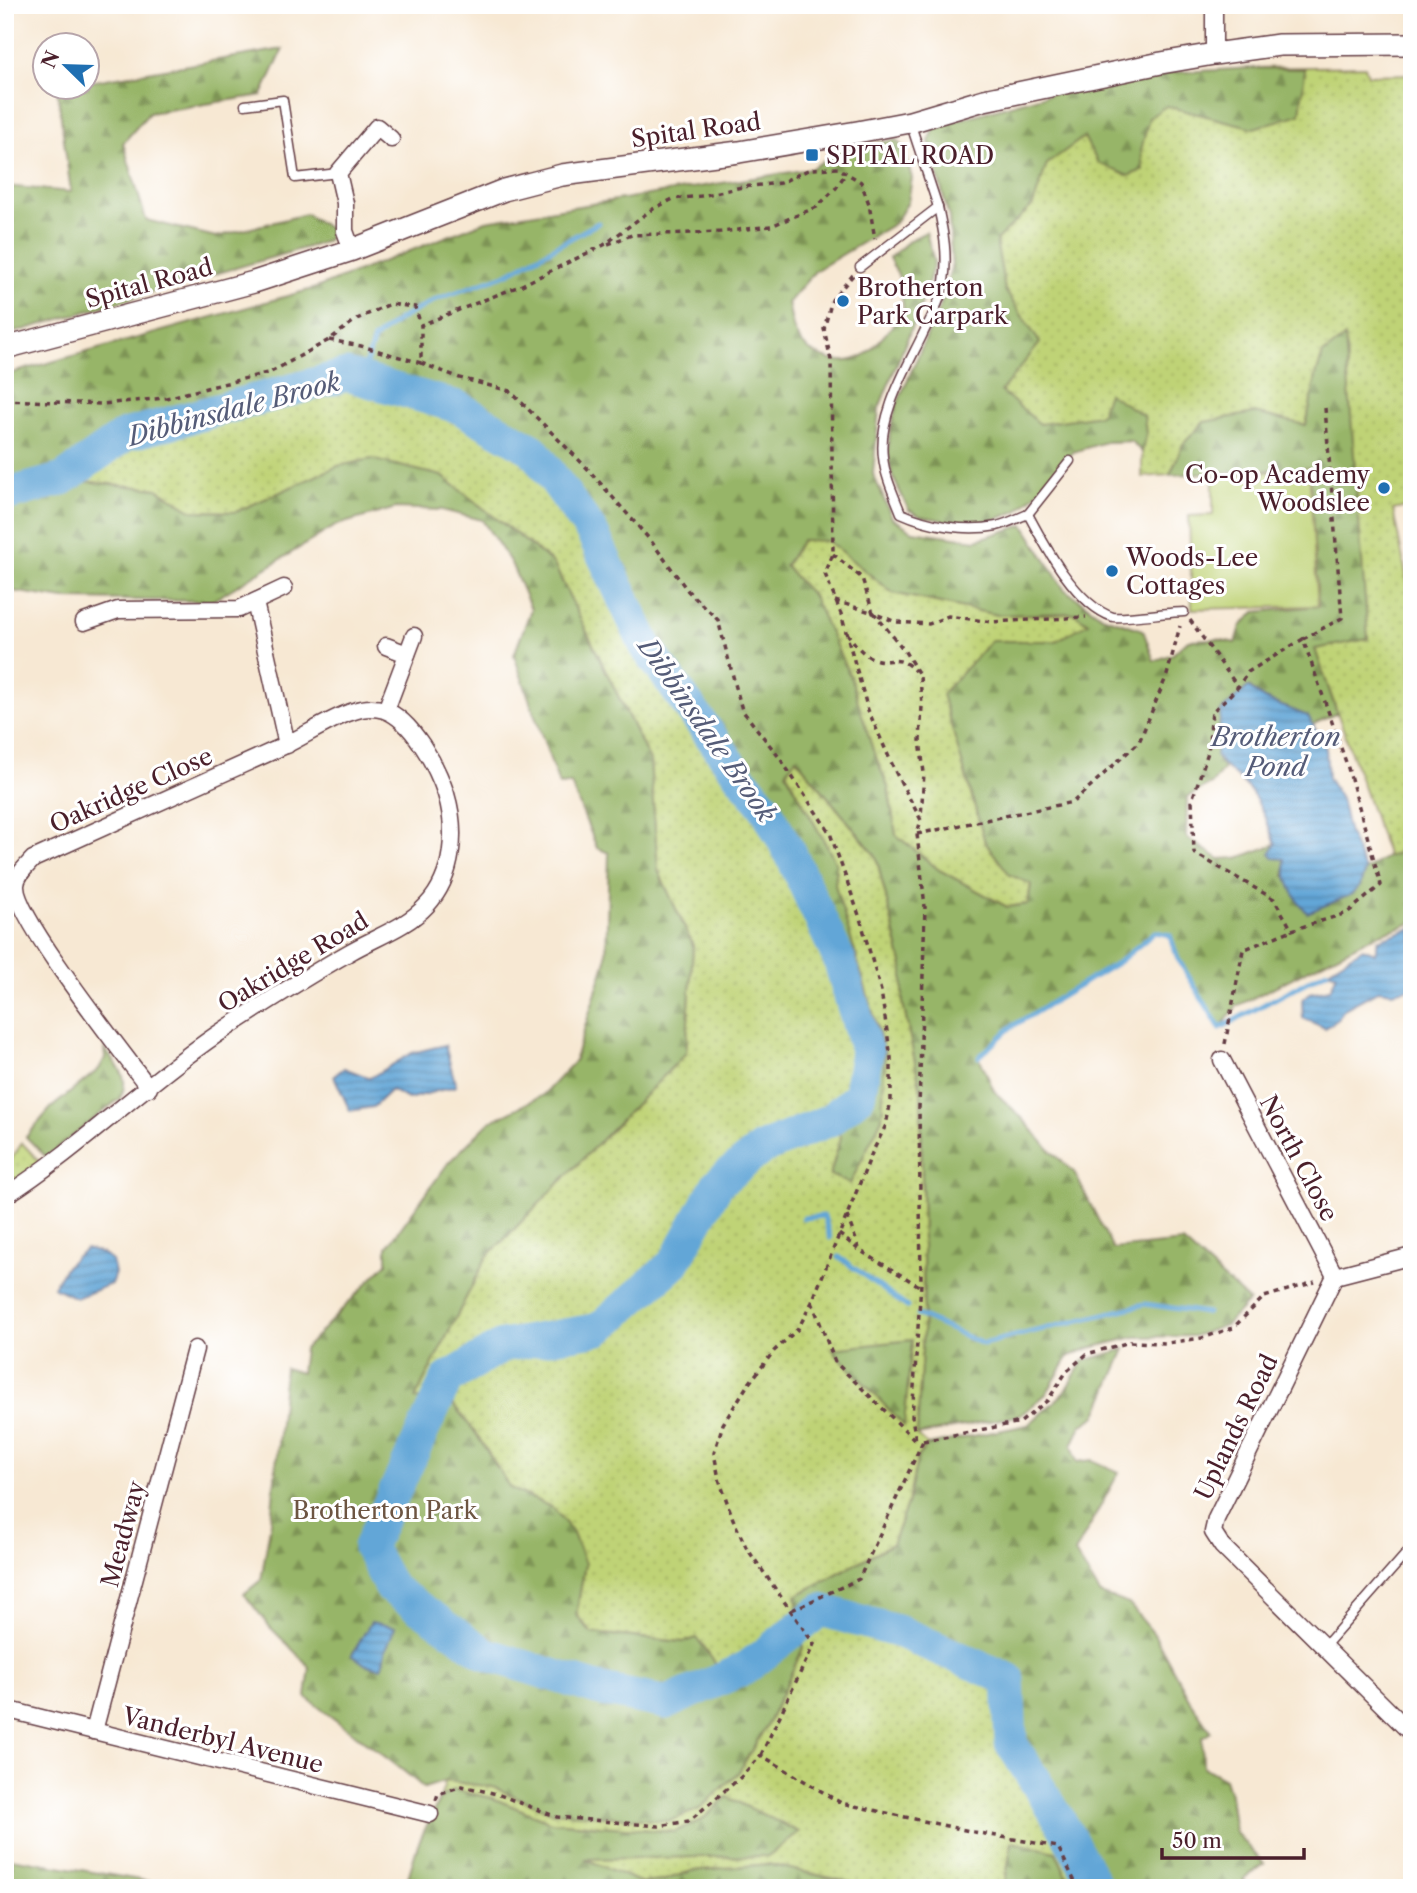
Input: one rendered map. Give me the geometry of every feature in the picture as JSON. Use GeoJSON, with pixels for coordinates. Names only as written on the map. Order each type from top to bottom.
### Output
{"type":"FeatureCollection","features":[{"type":"Feature","properties":{"kind":"main road","name":"Spital Road"},"geometry":{"type":"LineString","coordinates":[[5,348],[254,282],[352,250],[504,190],[562,175],[739,152],[910,122],[984,100],[1214,54],[1279,45],[1412,44]]}},
{"type":"Feature","properties":{"kind":"street"},"geometry":{"type":"LineString","coordinates":[[1214,5],[1214,54]]}},
{"type":"Feature","properties":{"kind":"street"},"geometry":{"type":"LineString","coordinates":[[352,250],[345,231],[345,202],[338,173],[377,127],[391,139]]}},
{"type":"Feature","properties":{"kind":"street"},"geometry":{"type":"LineString","coordinates":[[84,622],[118,610],[239,609],[284,589]]}},
{"type":"Feature","properties":{"kind":"street"},"geometry":{"type":"LineString","coordinates":[[255,602],[287,745]]}},
{"type":"Feature","properties":{"kind":"street"},"geometry":{"type":"LineString","coordinates":[[386,710],[414,636]]}},
{"type":"Feature","properties":{"kind":"street"},"geometry":{"type":"LineString","coordinates":[[386,646],[407,654]]}},
{"type":"Feature","properties":{"kind":"street","name":"Oakridge Close"},"geometry":{"type":"LineString","coordinates":[[149,1088],[47,950],[22,908],[16,887],[19,874],[33,859],[287,745],[347,713],[366,708],[386,710]]}},
{"type":"Feature","properties":{"kind":"street","name":"Oakridge Road"},"geometry":{"type":"LineString","coordinates":[[5,1196],[42,1172],[214,1037],[301,980],[408,921],[427,906],[442,885],[450,861],[450,809],[440,777],[421,744],[405,724],[386,710]]}},
{"type":"Feature","properties":{"kind":"street","name":"North Close"},"geometry":{"type":"LineString","coordinates":[[1222,1060],[1335,1276]]}},
{"type":"Feature","properties":{"kind":"street"},"geometry":{"type":"LineString","coordinates":[[1335,1276],[1412,1256]]}},
{"type":"Feature","properties":{"kind":"street","name":"Uplands Road"},"geometry":{"type":"LineString","coordinates":[[1335,1276],[1216,1519],[1213,1532],[1222,1546],[1412,1734]]}},
{"type":"Feature","properties":{"kind":"street","name":"Meadway"},"geometry":{"type":"LineString","coordinates":[[94,1731],[195,1349]]}},
{"type":"Feature","properties":{"kind":"street","name":"Vanderbyl Avenue"},"geometry":{"type":"LineString","coordinates":[[5,1709],[430,1814]]}},
{"type":"Feature","properties":{"kind":"lane"},"geometry":{"type":"LineString","coordinates":[[245,105],[283,100],[295,178],[338,173]]}},
{"type":"Feature","properties":{"kind":"lane"},"geometry":{"type":"LineString","coordinates":[[910,122],[938,207],[947,250],[944,284],[935,309],[898,384],[884,432],[883,456],[887,478],[901,513],[923,523],[967,529],[999,525],[1028,514],[1070,461]]}},
{"type":"Feature","properties":{"kind":"lane"},"geometry":{"type":"LineString","coordinates":[[860,267],[938,207]]}},
{"type":"Feature","properties":{"kind":"lane"},"geometry":{"type":"LineString","coordinates":[[1028,514],[1047,550],[1069,581],[1092,604],[1115,618],[1184,612]]}},
{"type":"Feature","properties":{"kind":"lane"},"geometry":{"type":"LineString","coordinates":[[1324,1647],[1412,1547]]}},
{"type":"Feature","properties":{"kind":"path"},"geometry":{"type":"LineString","coordinates":[[604,245],[651,210],[673,199],[779,183],[810,169],[838,168],[861,182],[869,204],[878,253]]}},
{"type":"Feature","properties":{"kind":"path"},"geometry":{"type":"LineString","coordinates":[[421,325],[522,285],[604,245],[632,235],[721,232],[771,226],[817,207],[836,188],[846,173]]}},
{"type":"Feature","properties":{"kind":"path"},"geometry":{"type":"LineString","coordinates":[[860,267],[832,300],[824,329],[831,360],[833,554],[825,574],[868,710],[896,773],[921,820]]}},
{"type":"Feature","properties":{"kind":"path"},"geometry":{"type":"LineString","coordinates":[[5,400],[101,404],[166,398],[271,372],[329,340],[357,319],[390,304],[415,307],[421,325],[422,363]]}},
{"type":"Feature","properties":{"kind":"path"},"geometry":{"type":"LineString","coordinates":[[329,340],[422,363],[460,378],[510,391],[587,468],[651,541],[688,591],[718,620],[742,710],[779,757],[830,833],[860,918],[881,991],[891,1058],[891,1100],[886,1125],[846,1214],[812,1302],[798,1329],[774,1351],[747,1386],[723,1424],[714,1453],[719,1479],[746,1547],[814,1644],[761,1755],[741,1777],[690,1821],[669,1825],[557,1817],[497,1794],[462,1786],[438,1794],[430,1814]]}},
{"type":"Feature","properties":{"kind":"path"},"geometry":{"type":"LineString","coordinates":[[1292,930],[1274,899],[1195,853],[1192,800],[1208,752],[1212,712],[1238,687],[1248,672],[1342,618],[1325,408]]}},
{"type":"Feature","properties":{"kind":"path"},"geometry":{"type":"LineString","coordinates":[[833,554],[862,578],[874,613],[904,650],[920,676],[920,740],[924,773],[921,820],[917,834],[925,907],[919,1108],[921,1287],[912,1417],[916,1441]]}},
{"type":"Feature","properties":{"kind":"path"},"geometry":{"type":"LineString","coordinates":[[835,601],[895,622],[929,624],[948,616],[992,622],[1088,617]]}},
{"type":"Feature","properties":{"kind":"path"},"geometry":{"type":"LineString","coordinates":[[1184,612],[1238,687]]}},
{"type":"Feature","properties":{"kind":"path"},"geometry":{"type":"LineString","coordinates":[[917,834],[1073,802],[1139,742],[1167,675],[1184,612]]}},
{"type":"Feature","properties":{"kind":"path"},"geometry":{"type":"LineString","coordinates":[[845,632],[860,650],[870,657],[881,661],[897,659],[909,665],[920,676]]}},
{"type":"Feature","properties":{"kind":"path"},"geometry":{"type":"LineString","coordinates":[[1222,1060],[1243,950],[1292,930],[1347,913],[1381,885],[1348,768],[1303,639]]}},
{"type":"Feature","properties":{"kind":"path"},"geometry":{"type":"LineString","coordinates":[[846,1214],[859,1250]]}},
{"type":"Feature","properties":{"kind":"path"},"geometry":{"type":"LineString","coordinates":[[839,1234],[859,1250],[921,1287]]}},
{"type":"Feature","properties":{"kind":"path"},"geometry":{"type":"LineString","coordinates":[[812,1302],[835,1362],[916,1441],[923,1441],[1021,1422],[1048,1400],[1067,1371],[1087,1354],[1130,1342],[1167,1343],[1212,1335],[1233,1328],[1264,1297],[1335,1276]]}},
{"type":"Feature","properties":{"kind":"path"},"geometry":{"type":"LineString","coordinates":[[792,1610],[859,1578],[923,1441]]}},
{"type":"Feature","properties":{"kind":"path"},"geometry":{"type":"LineString","coordinates":[[761,1755],[841,1803],[1058,1847],[1078,1888]]}},
{"type":"Feature","properties":{"kind":"green space"},"geometry":{"type":"Polygon","coordinates":[[[283,49],[262,95],[149,113],[123,143],[146,220],[216,237],[306,214],[330,229],[328,240],[16,332],[5,330],[5,186],[71,192],[59,102],[102,102],[102,80],[283,49]]]}},
{"type":"Feature","properties":{"kind":"green space"},"geometry":{"type":"Polygon","coordinates":[[[1365,66],[1368,75],[1412,74],[1412,506],[1393,510],[1412,604],[1411,923],[1315,649],[1368,639],[1323,354],[1306,426],[1254,413],[1183,444],[1170,475],[1142,477],[1142,452],[1131,441],[1105,442],[1072,452],[1043,487],[1017,511],[992,521],[963,524],[909,510],[892,475],[888,452],[897,404],[942,302],[952,265],[949,217],[929,141],[936,126],[1253,68],[1365,66]]]}},
{"type":"Feature","properties":{"kind":"green space"},"geometry":{"type":"Polygon","coordinates":[[[1253,68],[1305,69],[1300,114],[1254,128],[1166,106],[1149,118],[1141,150],[1143,170],[1128,176],[1098,163],[1084,137],[1047,164],[1033,205],[996,240],[1005,290],[1040,343],[1001,391],[1040,424],[1100,415],[1108,393],[1144,416],[1146,434],[1142,452],[1131,441],[1105,442],[1073,452],[1043,487],[1017,511],[992,521],[963,524],[920,516],[909,510],[892,475],[888,452],[890,431],[897,404],[942,302],[952,265],[949,217],[929,141],[936,126],[1064,90],[1165,73],[1253,68]]]}},
{"type":"Feature","properties":{"kind":"green space","name":"Brotherton Park"},"geometry":{"type":"Polygon","coordinates":[[[896,140],[903,147],[912,178],[908,202],[895,223],[815,271],[788,303],[794,330],[806,346],[823,357],[844,361],[863,356],[879,342],[904,312],[899,277],[889,258],[910,240],[926,232],[934,262],[925,295],[879,408],[873,474],[892,518],[913,531],[976,540],[1024,525],[1064,589],[1102,616],[1143,630],[1154,661],[1173,654],[1188,640],[1217,639],[1236,643],[1241,626],[1255,612],[1318,606],[1309,468],[1170,475],[1183,444],[1204,422],[1254,413],[1306,425],[1323,354],[1345,337],[1368,639],[1315,649],[1337,713],[1312,725],[1308,716],[1264,699],[1249,687],[1216,756],[1224,768],[1213,783],[1187,797],[1186,837],[1219,859],[1238,858],[1276,844],[1285,859],[1285,876],[1360,886],[1365,870],[1387,857],[1412,848],[1412,923],[1374,936],[1237,1006],[1220,1028],[1178,959],[1170,935],[1155,932],[1120,961],[1011,1027],[979,1057],[994,1091],[1074,1172],[1113,1249],[1183,1242],[1249,1301],[1226,1325],[1194,1336],[1135,1337],[1069,1356],[1046,1394],[1021,1415],[917,1435],[924,1316],[921,1091],[903,1003],[903,967],[876,856],[796,758],[786,772],[836,863],[835,885],[885,1053],[882,1118],[850,1184],[830,1175],[841,1137],[830,1120],[859,1096],[867,1054],[839,959],[791,855],[765,807],[646,647],[592,532],[533,450],[458,407],[347,375],[125,435],[64,479],[157,489],[193,511],[236,512],[338,466],[371,459],[442,476],[553,563],[650,761],[658,870],[693,946],[686,1053],[486,1258],[415,1399],[451,1402],[475,1432],[510,1488],[553,1508],[572,1531],[585,1564],[576,1615],[591,1633],[683,1642],[697,1638],[725,1677],[746,1668],[801,1626],[803,1648],[769,1721],[738,1773],[698,1810],[669,1821],[552,1812],[493,1787],[446,1781],[424,1788],[306,1697],[310,1667],[270,1627],[244,1594],[261,1580],[271,1521],[285,1368],[301,1373],[304,1349],[387,1263],[387,1247],[449,1162],[490,1122],[543,1095],[574,1062],[606,960],[609,853],[597,848],[571,784],[559,785],[514,655],[531,609],[511,563],[482,520],[442,510],[396,508],[337,525],[212,601],[64,599],[5,590],[5,375],[316,288],[486,221],[810,169],[845,148],[896,140]],[[802,540],[785,566],[813,596],[850,676],[873,750],[888,787],[896,835],[939,870],[1007,907],[1028,904],[1031,884],[1010,875],[985,842],[942,694],[991,641],[1056,641],[1088,623],[1074,613],[998,615],[893,593],[828,541],[802,540]]]}},
{"type":"Feature","properties":{"kind":"green space"},"geometry":{"type":"Polygon","coordinates":[[[347,375],[458,407],[533,450],[592,532],[646,647],[765,807],[791,855],[839,959],[867,1053],[859,1096],[841,1137],[830,1175],[882,1118],[835,885],[836,863],[786,772],[796,758],[876,856],[903,967],[903,1003],[921,1091],[924,1316],[917,1435],[928,1445],[918,1456],[908,1502],[892,1544],[796,1596],[801,1625],[821,1610],[900,1632],[1008,1679],[1011,1743],[1059,1819],[1097,1888],[1072,1888],[1056,1852],[1012,1842],[1004,1888],[875,1888],[768,1864],[692,1871],[662,1881],[642,1883],[583,1858],[768,1856],[727,1797],[702,1820],[674,1832],[551,1822],[492,1798],[453,1790],[440,1798],[446,1781],[493,1787],[552,1812],[698,1810],[738,1773],[769,1721],[803,1648],[800,1627],[746,1668],[725,1678],[683,1642],[592,1633],[576,1615],[585,1564],[553,1508],[510,1488],[475,1432],[414,1400],[486,1258],[686,1053],[693,946],[658,870],[650,761],[553,563],[442,476],[282,492],[236,512],[193,511],[157,489],[63,479],[125,435],[347,375]]]}},
{"type":"Feature","properties":{"kind":"green space"},"geometry":{"type":"Polygon","coordinates":[[[1309,468],[1318,606],[1192,609],[1189,516],[1213,515],[1213,477],[1309,468]]]}},
{"type":"Feature","properties":{"kind":"green space"},"geometry":{"type":"Polygon","coordinates":[[[802,540],[827,540],[893,593],[998,615],[1074,613],[1089,623],[1056,641],[991,641],[974,799],[985,842],[1031,883],[1028,904],[1007,907],[939,870],[896,835],[888,787],[873,750],[785,566],[802,540]]]}},
{"type":"Feature","properties":{"kind":"green space"},"geometry":{"type":"Polygon","coordinates":[[[104,1048],[123,1077],[120,1098],[46,1157],[26,1137],[51,1108],[99,1069],[105,1058],[104,1048]]]}},
{"type":"Feature","properties":{"kind":"green space"},"geometry":{"type":"Polygon","coordinates":[[[22,1143],[41,1163],[5,1188],[5,1169],[22,1143]]]}},
{"type":"Feature","properties":{"kind":"green space"},"geometry":{"type":"Polygon","coordinates":[[[912,1340],[904,1426],[832,1349],[912,1340]]]}},
{"type":"Feature","properties":{"kind":"green space"},"geometry":{"type":"Polygon","coordinates":[[[1125,1349],[1096,1416],[1081,1426],[1072,1445],[1077,1462],[1092,1460],[1119,1472],[1075,1553],[1100,1594],[1129,1604],[1154,1634],[1189,1699],[1211,1732],[1202,1738],[1203,1767],[1225,1779],[1235,1832],[1264,1864],[1243,1880],[1250,1888],[1097,1888],[1059,1819],[1011,1743],[1008,1679],[900,1632],[821,1610],[801,1626],[796,1596],[892,1544],[908,1502],[918,1456],[928,1445],[1028,1425],[1063,1394],[1083,1361],[1125,1349]]]}},
{"type":"Feature","properties":{"kind":"green space"},"geometry":{"type":"Polygon","coordinates":[[[453,1790],[492,1798],[551,1822],[674,1832],[702,1820],[727,1797],[799,1832],[768,1856],[585,1859],[642,1883],[662,1881],[692,1871],[768,1864],[875,1888],[405,1888],[418,1844],[440,1798],[453,1790]]]}},
{"type":"Feature","properties":{"kind":"green space"},"geometry":{"type":"Polygon","coordinates":[[[1012,1842],[1056,1852],[1072,1888],[1004,1888],[1012,1842]]]}},
{"type":"Feature","properties":{"kind":"green space"},"geometry":{"type":"Polygon","coordinates":[[[5,1857],[187,1888],[5,1888],[5,1857]]]}},
{"type":"Feature","properties":{"kind":"water","name":"Brotherton Pond"},"geometry":{"type":"Polygon","coordinates":[[[1248,687],[1264,699],[1308,716],[1326,748],[1328,778],[1341,799],[1349,834],[1365,870],[1360,886],[1351,895],[1307,913],[1291,888],[1286,875],[1285,859],[1274,858],[1270,853],[1276,844],[1257,801],[1248,788],[1216,756],[1221,711],[1248,687]]]}},
{"type":"Feature","properties":{"kind":"water"},"geometry":{"type":"Polygon","coordinates":[[[1412,928],[1412,988],[1392,992],[1379,990],[1344,1009],[1337,1020],[1325,1028],[1303,1018],[1302,1000],[1310,993],[1330,989],[1337,974],[1327,971],[1363,948],[1375,953],[1378,940],[1412,928]]]}},
{"type":"Feature","properties":{"kind":"water"},"geometry":{"type":"Polygon","coordinates":[[[445,1045],[456,1086],[408,1099],[391,1090],[373,1107],[350,1111],[334,1076],[344,1068],[370,1078],[412,1053],[445,1045]]]}},
{"type":"Feature","properties":{"kind":"water"},"geometry":{"type":"Polygon","coordinates":[[[86,1249],[103,1254],[112,1261],[115,1273],[111,1284],[76,1298],[53,1287],[67,1266],[86,1249]]]}},
{"type":"Feature","properties":{"kind":"water"},"geometry":{"type":"Polygon","coordinates":[[[371,1622],[395,1627],[382,1668],[366,1665],[352,1655],[371,1622]]]}},
{"type":"Feature","properties":{"kind":"waterway"},"geometry":{"type":"LineString","coordinates":[[361,379],[374,339],[400,319],[437,299],[507,274],[598,223]]}},
{"type":"Feature","properties":{"kind":"waterway","name":"Dibbinsdale Brook"},"geometry":{"type":"LineString","coordinates":[[5,495],[63,479],[125,435],[347,375],[458,407],[533,450],[592,532],[646,647],[765,807],[791,855],[839,959],[867,1053],[859,1096],[830,1120],[761,1149],[718,1183],[674,1263],[599,1329],[502,1346],[447,1379],[369,1547],[391,1588],[486,1654],[597,1689],[667,1703],[746,1668],[821,1610],[900,1632],[1008,1679],[1011,1743],[1059,1819],[1097,1888]]}},
{"type":"Feature","properties":{"kind":"waterway"},"geometry":{"type":"LineString","coordinates":[[979,1057],[1011,1027],[1120,961],[1155,932],[1170,935],[1178,959],[1220,1028],[1327,971]]}},
{"type":"Feature","properties":{"kind":"waterway"},"geometry":{"type":"LineString","coordinates":[[803,1218],[824,1216],[830,1238]]}},
{"type":"Feature","properties":{"kind":"waterway"},"geometry":{"type":"LineString","coordinates":[[839,1257],[907,1307]]}},
{"type":"Feature","properties":{"kind":"waterway"},"geometry":{"type":"LineString","coordinates":[[918,1315],[983,1344],[1145,1304],[1207,1313]]}},
{"type":"Feature","properties":{"kind":"place","name":"SPITAL ROAD"},"geometry":{"type":"Point","coordinates":[812,155]}},
{"type":"Feature","properties":{"kind":"place","name":"Brotherton Park Carpark"},"geometry":{"type":"Point","coordinates":[843,301]}},
{"type":"Feature","properties":{"kind":"place","name":"Co-op Academy Woodslee"},"geometry":{"type":"Point","coordinates":[1384,488]}},
{"type":"Feature","properties":{"kind":"place","name":"Woods-Lee Cottages"},"geometry":{"type":"Point","coordinates":[1112,571]}}]}
